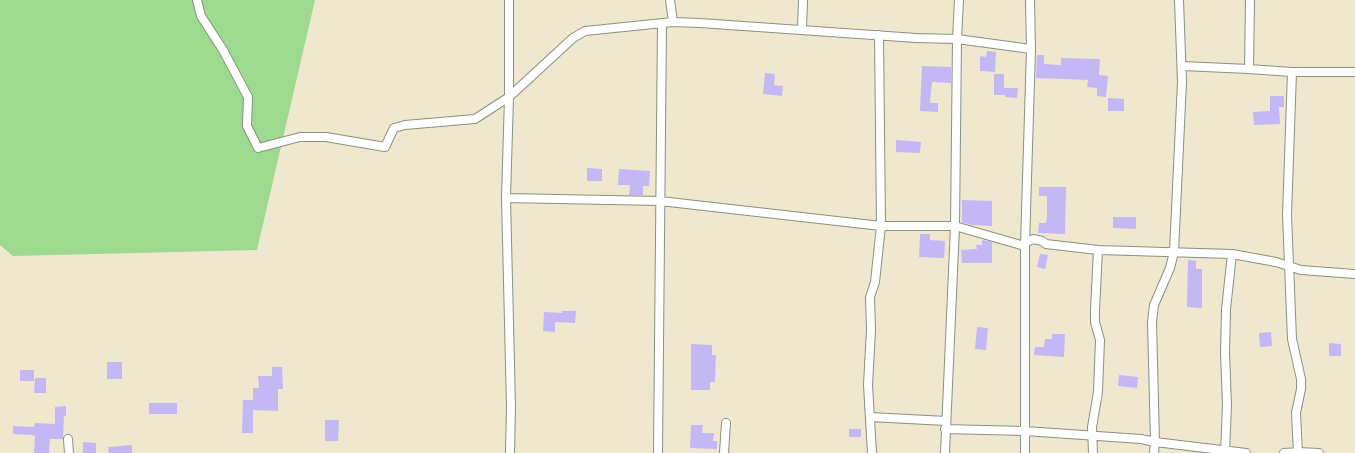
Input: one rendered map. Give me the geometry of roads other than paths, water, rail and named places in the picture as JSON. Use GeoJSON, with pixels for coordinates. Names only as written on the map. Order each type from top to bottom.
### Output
{"type":"FeatureCollection","features":[{"type":"Feature","properties":{"kind":"street"},"geometry":{"type":"LineString","coordinates":[[197,0],[201,16],[223,50],[248,97],[247,126],[258,148],[300,137],[326,137],[385,147],[394,128],[405,125],[475,119],[509,97],[579,34],[585,31],[672,22],[700,22],[916,38],[957,38],[1031,48]]}},
{"type":"Feature","properties":{"kind":"street"},"geometry":{"type":"LineString","coordinates":[[509,0],[509,97],[506,198],[511,406],[510,453]]}},
{"type":"Feature","properties":{"kind":"street"},"geometry":{"type":"LineString","coordinates":[[670,0],[672,22]]}},
{"type":"Feature","properties":{"kind":"street"},"geometry":{"type":"LineString","coordinates":[[802,29],[803,0]]}},
{"type":"Feature","properties":{"kind":"street"},"geometry":{"type":"LineString","coordinates":[[945,453],[955,226],[957,38],[959,0]]}},
{"type":"Feature","properties":{"kind":"street"},"geometry":{"type":"LineString","coordinates":[[1025,453],[1025,244],[1031,48],[1030,0]]}},
{"type":"Feature","properties":{"kind":"street"},"geometry":{"type":"LineString","coordinates":[[1154,453],[1152,322],[1154,305],[1170,268],[1174,252],[1182,82],[1179,0]]}},
{"type":"Feature","properties":{"kind":"street"},"geometry":{"type":"LineString","coordinates":[[1249,69],[1250,0]]}},
{"type":"Feature","properties":{"kind":"street"},"geometry":{"type":"LineString","coordinates":[[658,453],[662,23]]}},
{"type":"Feature","properties":{"kind":"street"},"geometry":{"type":"LineString","coordinates":[[872,453],[868,385],[871,330],[870,297],[875,282],[881,226],[879,35]]}},
{"type":"Feature","properties":{"kind":"street"},"geometry":{"type":"LineString","coordinates":[[1182,66],[1292,72],[1355,72]]}},
{"type":"Feature","properties":{"kind":"street"},"geometry":{"type":"LineString","coordinates":[[1292,72],[1287,215],[1292,338],[1301,379],[1301,389],[1296,413],[1298,452]]}},
{"type":"Feature","properties":{"kind":"street"},"geometry":{"type":"LineString","coordinates":[[506,198],[660,201],[881,226],[955,226],[1021,245],[1032,239],[1042,241],[1046,244],[1098,250],[1232,254],[1276,262],[1301,270],[1355,274]]}},
{"type":"Feature","properties":{"kind":"street"},"geometry":{"type":"LineString","coordinates":[[1093,453],[1092,427],[1098,392],[1100,340],[1095,322],[1098,250]]}},
{"type":"Feature","properties":{"kind":"street"},"geometry":{"type":"LineString","coordinates":[[1225,451],[1227,405],[1226,309],[1232,254]]}},
{"type":"Feature","properties":{"kind":"street"},"geometry":{"type":"LineString","coordinates":[[870,417],[946,425],[1141,439],[1246,453]]}},
{"type":"Feature","properties":{"kind":"street"},"geometry":{"type":"LineString","coordinates":[[724,453],[726,423]]}},
{"type":"Feature","properties":{"kind":"street"},"geometry":{"type":"LineString","coordinates":[[68,439],[68,453]]}},
{"type":"Feature","properties":{"kind":"street"},"geometry":{"type":"LineString","coordinates":[[1284,453],[1319,453]]}}]}
